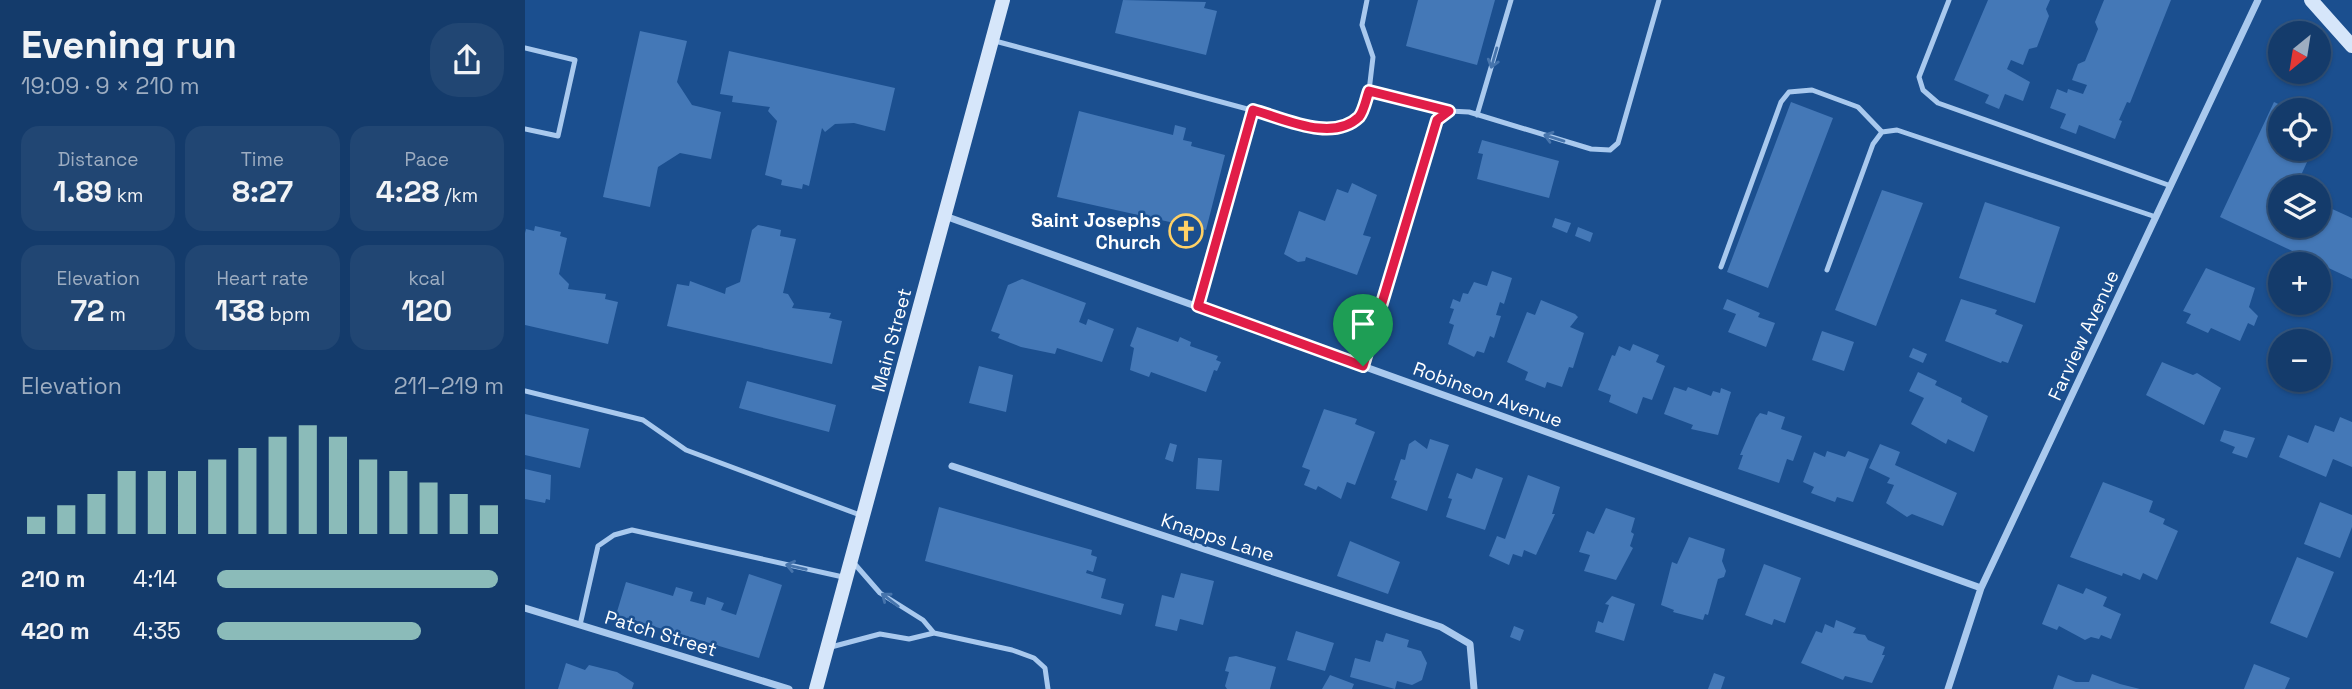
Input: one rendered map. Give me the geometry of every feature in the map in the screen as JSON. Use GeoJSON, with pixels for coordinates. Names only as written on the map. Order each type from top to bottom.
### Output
{"type":"FeatureCollection","features":[{"type":"Feature","properties":{"kind":"main road","name":"Main Street"},"geometry":{"type":"LineString","coordinates":[[816,689],[1003,0]]}},
{"type":"Feature","properties":{"kind":"main road"},"geometry":{"type":"LineString","coordinates":[[2311,0],[2352,46]]}},
{"type":"Feature","properties":{"kind":"street","name":"Farview Avenue"},"geometry":{"type":"LineString","coordinates":[[1948,689],[1981,588],[2258,0]]}},
{"type":"Feature","properties":{"kind":"street","name":"Robinson Avenue"},"geometry":{"type":"LineString","coordinates":[[945,216],[1981,588]]}},
{"type":"Feature","properties":{"kind":"street","name":"Knapps Lane"},"geometry":{"type":"LineString","coordinates":[[952,466],[1441,627],[1470,644],[1474,689]]}},
{"type":"Feature","properties":{"kind":"street","name":"Patch Street"},"geometry":{"type":"LineString","coordinates":[[525,608],[789,689]]}},
{"type":"Feature","properties":{"kind":"lane"},"geometry":{"type":"LineString","coordinates":[[992,40],[1322,129],[1344,127],[1361,116],[1369,91],[1373,57],[1362,25],[1367,0]]}},
{"type":"Feature","properties":{"kind":"lane"},"geometry":{"type":"LineString","coordinates":[[1477,115],[1511,0]]}},
{"type":"Feature","properties":{"kind":"lane"},"geometry":{"type":"LineString","coordinates":[[1369,91],[1449,111],[1477,115],[1591,149],[1610,150],[1618,143],[1659,0]]}},
{"type":"Feature","properties":{"kind":"lane"},"geometry":{"type":"LineString","coordinates":[[1949,0],[1919,77],[1923,90],[1938,103],[2171,186]]}},
{"type":"Feature","properties":{"kind":"lane"},"geometry":{"type":"LineString","coordinates":[[525,48],[575,60],[558,136],[525,129]]}},
{"type":"Feature","properties":{"kind":"lane"},"geometry":{"type":"LineString","coordinates":[[1721,267],[1781,102],[1789,92],[1812,90],[1859,107],[1882,132]]}},
{"type":"Feature","properties":{"kind":"lane"},"geometry":{"type":"LineString","coordinates":[[1198,306],[1253,110]]}},
{"type":"Feature","properties":{"kind":"lane"},"geometry":{"type":"LineString","coordinates":[[1363,366],[1437,120],[1449,111]]}},
{"type":"Feature","properties":{"kind":"lane"},"geometry":{"type":"LineString","coordinates":[[1827,270],[1873,144],[1882,132],[1897,130],[2156,217]]}},
{"type":"Feature","properties":{"kind":"lane"},"geometry":{"type":"LineString","coordinates":[[525,391],[643,420],[687,450],[863,516]]}},
{"type":"Feature","properties":{"kind":"lane"},"geometry":{"type":"LineString","coordinates":[[580,625],[598,546],[614,535],[632,530],[846,578]]}},
{"type":"Feature","properties":{"kind":"lane"},"geometry":{"type":"LineString","coordinates":[[851,560],[880,593],[923,620],[934,633]]}},
{"type":"Feature","properties":{"kind":"lane"},"geometry":{"type":"LineString","coordinates":[[827,648],[880,634],[909,639],[934,633],[1012,650],[1034,658],[1045,668],[1048,689]]}},
{"type":"Feature","properties":{"kind":"building"},"geometry":{"type":"Polygon","coordinates":[[[1123,0],[1206,2],[1204,8],[1217,11],[1206,55],[1115,33],[1123,0]]]}},
{"type":"Feature","properties":{"kind":"building"},"geometry":{"type":"Polygon","coordinates":[[[1418,0],[1495,0],[1477,65],[1406,46],[1418,0]]]}},
{"type":"Feature","properties":{"kind":"building"},"geometry":{"type":"Polygon","coordinates":[[[1988,0],[2050,0],[2046,9],[2049,16],[2037,47],[2029,49],[2023,65],[2011,60],[2007,69],[2030,82],[2023,101],[2005,94],[1999,109],[1985,103],[1989,95],[1954,80],[1988,0]]]}},
{"type":"Feature","properties":{"kind":"building"},"geometry":{"type":"Polygon","coordinates":[[[2104,0],[2171,0],[2130,103],[2127,102],[2119,120],[2122,121],[2115,139],[2079,125],[2076,134],[2060,128],[2066,114],[2050,108],[2057,89],[2083,94],[2087,85],[2072,80],[2078,64],[2085,61],[2098,29],[2095,22],[2104,0]]]}},
{"type":"Feature","properties":{"kind":"building"},"geometry":{"type":"Polygon","coordinates":[[[640,31],[687,41],[677,82],[692,105],[721,112],[711,159],[680,153],[658,167],[650,207],[603,197],[640,31]]]}},
{"type":"Feature","properties":{"kind":"building"},"geometry":{"type":"Polygon","coordinates":[[[729,51],[895,88],[885,131],[854,123],[835,124],[825,132],[822,128],[809,186],[803,184],[802,189],[781,185],[782,180],[765,175],[777,121],[768,111],[770,107],[732,102],[733,96],[720,94],[729,51]]]}},
{"type":"Feature","properties":{"kind":"building"},"geometry":{"type":"Polygon","coordinates":[[[1791,102],[1833,118],[1768,288],[1727,272],[1791,102]]]}},
{"type":"Feature","properties":{"kind":"building"},"geometry":{"type":"Polygon","coordinates":[[[1079,111],[1173,135],[1175,125],[1186,128],[1183,140],[1192,142],[1191,146],[1225,155],[1206,230],[1057,197],[1079,111]]]}},
{"type":"Feature","properties":{"kind":"building"},"geometry":{"type":"Polygon","coordinates":[[[2268,115],[2268,161],[2308,161],[2301,175],[2268,175],[2268,238],[2331,238],[2331,208],[2352,218],[2352,279],[2331,269],[2331,252],[2295,252],[2220,217],[2268,115]]]}},
{"type":"Feature","properties":{"kind":"building"},"geometry":{"type":"Polygon","coordinates":[[[1482,140],[1559,161],[1549,198],[1477,179],[1483,154],[1478,153],[1482,140]]]}},
{"type":"Feature","properties":{"kind":"building"},"geometry":{"type":"Polygon","coordinates":[[[1352,183],[1377,195],[1363,235],[1371,237],[1357,275],[1306,257],[1305,261],[1298,262],[1284,254],[1299,211],[1325,221],[1337,189],[1348,193],[1352,183]]]}},
{"type":"Feature","properties":{"kind":"building"},"geometry":{"type":"Polygon","coordinates":[[[1882,190],[1923,203],[1876,326],[1835,310],[1882,190]]]}},
{"type":"Feature","properties":{"kind":"building"},"geometry":{"type":"Polygon","coordinates":[[[1985,202],[2060,227],[2035,303],[1959,278],[1985,202]]]}},
{"type":"Feature","properties":{"kind":"building"},"geometry":{"type":"Polygon","coordinates":[[[1555,218],[1571,223],[1567,233],[1552,227],[1555,218]]]}},
{"type":"Feature","properties":{"kind":"building"},"geometry":{"type":"Polygon","coordinates":[[[758,225],[781,230],[780,236],[796,239],[783,293],[788,294],[794,304],[792,308],[831,313],[829,318],[842,321],[832,364],[667,326],[677,284],[689,286],[690,281],[725,294],[726,288],[740,282],[752,230],[758,225]]]}},
{"type":"Feature","properties":{"kind":"building"},"geometry":{"type":"Polygon","coordinates":[[[535,226],[561,232],[560,236],[567,238],[559,274],[569,284],[568,289],[606,294],[605,299],[618,302],[608,344],[525,325],[525,233],[526,229],[534,231],[535,226]]]}},
{"type":"Feature","properties":{"kind":"building"},"geometry":{"type":"Polygon","coordinates":[[[1578,227],[1593,233],[1590,242],[1575,236],[1578,227]]]}},
{"type":"Feature","properties":{"kind":"building"},"geometry":{"type":"Polygon","coordinates":[[[2206,268],[2255,288],[2249,307],[2258,316],[2254,326],[2248,323],[2240,341],[2211,328],[2208,333],[2186,323],[2191,314],[2183,311],[2206,268]]]}},
{"type":"Feature","properties":{"kind":"building"},"geometry":{"type":"Polygon","coordinates":[[[1492,271],[1512,278],[1504,304],[1500,302],[1496,315],[1501,316],[1494,338],[1490,336],[1484,353],[1477,351],[1474,357],[1448,344],[1454,325],[1449,323],[1454,309],[1450,308],[1453,299],[1460,302],[1463,293],[1468,294],[1474,282],[1487,286],[1492,271]]]}},
{"type":"Feature","properties":{"kind":"building"},"geometry":{"type":"Polygon","coordinates":[[[1022,279],[1086,303],[1079,322],[1086,325],[1088,319],[1114,329],[1102,362],[1057,348],[1055,354],[1021,347],[998,338],[1000,334],[991,331],[1008,285],[1022,279]]]}},
{"type":"Feature","properties":{"kind":"building"},"geometry":{"type":"Polygon","coordinates":[[[1727,299],[1760,313],[1758,317],[1775,323],[1766,347],[1728,332],[1736,314],[1723,309],[1727,299]]]}},
{"type":"Feature","properties":{"kind":"building"},"geometry":{"type":"Polygon","coordinates":[[[1961,299],[1997,310],[1995,314],[2023,325],[2008,363],[2001,363],[1945,341],[1961,299]]]}},
{"type":"Feature","properties":{"kind":"building"},"geometry":{"type":"Polygon","coordinates":[[[1541,300],[1575,314],[1578,317],[1570,327],[1584,333],[1573,368],[1569,367],[1562,387],[1547,382],[1545,388],[1525,380],[1528,372],[1507,362],[1527,312],[1535,315],[1541,300]]]}},
{"type":"Feature","properties":{"kind":"building"},"geometry":{"type":"Polygon","coordinates":[[[1137,327],[1178,342],[1180,337],[1191,342],[1190,346],[1218,356],[1216,360],[1221,362],[1217,371],[1214,370],[1206,392],[1151,372],[1149,377],[1130,370],[1134,348],[1130,346],[1137,327]]]}},
{"type":"Feature","properties":{"kind":"building"},"geometry":{"type":"Polygon","coordinates":[[[1822,331],[1854,342],[1844,371],[1812,360],[1822,331]]]}},
{"type":"Feature","properties":{"kind":"building"},"geometry":{"type":"Polygon","coordinates":[[[1633,344],[1659,355],[1656,362],[1665,366],[1652,400],[1643,397],[1637,414],[1609,402],[1611,395],[1598,390],[1612,355],[1615,356],[1619,346],[1630,351],[1633,344]]]}},
{"type":"Feature","properties":{"kind":"building"},"geometry":{"type":"Polygon","coordinates":[[[1913,348],[1927,354],[1923,363],[1909,357],[1913,348]]]}},
{"type":"Feature","properties":{"kind":"building"},"geometry":{"type":"Polygon","coordinates":[[[2162,362],[2193,375],[2197,373],[2221,388],[2204,425],[2146,395],[2162,362]]]}},
{"type":"Feature","properties":{"kind":"building"},"geometry":{"type":"Polygon","coordinates":[[[979,366],[1013,375],[1006,412],[969,403],[979,366]]]}},
{"type":"Feature","properties":{"kind":"building"},"geometry":{"type":"Polygon","coordinates":[[[1918,372],[1937,381],[1935,385],[1962,398],[1961,402],[1988,416],[1974,452],[1948,439],[1946,444],[1911,424],[1924,398],[1909,391],[1918,372]]]}},
{"type":"Feature","properties":{"kind":"building"},"geometry":{"type":"Polygon","coordinates":[[[747,381],[836,405],[829,432],[739,408],[747,381]]]}},
{"type":"Feature","properties":{"kind":"building"},"geometry":{"type":"Polygon","coordinates":[[[1674,387],[1686,391],[1688,387],[1711,396],[1713,391],[1720,393],[1721,388],[1731,392],[1718,435],[1691,429],[1693,425],[1664,414],[1674,387]]]}},
{"type":"Feature","properties":{"kind":"building"},"geometry":{"type":"Polygon","coordinates":[[[1324,409],[1357,419],[1355,424],[1375,432],[1355,485],[1347,482],[1341,499],[1318,486],[1316,490],[1304,485],[1310,470],[1302,467],[1324,409]]]}},
{"type":"Feature","properties":{"kind":"building"},"geometry":{"type":"Polygon","coordinates":[[[1768,411],[1785,417],[1781,429],[1802,436],[1793,461],[1787,459],[1779,483],[1738,469],[1743,455],[1740,455],[1756,418],[1760,413],[1767,415],[1768,411]]]}},
{"type":"Feature","properties":{"kind":"building"},"geometry":{"type":"Polygon","coordinates":[[[525,414],[589,429],[580,468],[525,455],[525,414]]]}},
{"type":"Feature","properties":{"kind":"building"},"geometry":{"type":"Polygon","coordinates":[[[2340,417],[2352,422],[2352,467],[2333,459],[2326,477],[2279,457],[2288,435],[2308,443],[2315,425],[2334,432],[2340,417]]]}},
{"type":"Feature","properties":{"kind":"building"},"geometry":{"type":"Polygon","coordinates":[[[2224,430],[2255,438],[2247,458],[2232,453],[2235,447],[2220,441],[2224,430]]]}},
{"type":"Feature","properties":{"kind":"building"},"geometry":{"type":"Polygon","coordinates":[[[1430,439],[1449,445],[1427,511],[1391,498],[1401,459],[1405,460],[1409,444],[1415,440],[1427,449],[1430,439]]]}},
{"type":"Feature","properties":{"kind":"building"},"geometry":{"type":"Polygon","coordinates":[[[1170,443],[1177,445],[1173,462],[1165,459],[1170,443]]]}},
{"type":"Feature","properties":{"kind":"building"},"geometry":{"type":"Polygon","coordinates":[[[1880,444],[1900,452],[1895,465],[1957,493],[1943,526],[1912,514],[1907,517],[1886,503],[1894,485],[1887,483],[1890,478],[1869,468],[1880,444]]]}},
{"type":"Feature","properties":{"kind":"building"},"geometry":{"type":"Polygon","coordinates":[[[1827,451],[1845,457],[1848,451],[1869,459],[1853,502],[1837,497],[1835,502],[1811,493],[1814,487],[1803,482],[1814,452],[1825,457],[1827,451]]]}},
{"type":"Feature","properties":{"kind":"building"},"geometry":{"type":"Polygon","coordinates":[[[1198,458],[1222,460],[1219,491],[1196,489],[1198,458]]]}},
{"type":"Feature","properties":{"kind":"building"},"geometry":{"type":"Polygon","coordinates":[[[1476,468],[1503,478],[1485,530],[1446,517],[1452,499],[1448,498],[1457,473],[1472,479],[1476,468]]]}},
{"type":"Feature","properties":{"kind":"building"},"geometry":{"type":"Polygon","coordinates":[[[525,469],[551,475],[550,500],[546,499],[545,503],[525,499],[525,469]]]}},
{"type":"Feature","properties":{"kind":"building"},"geometry":{"type":"Polygon","coordinates":[[[1528,475],[1560,487],[1552,514],[1555,514],[1536,555],[1524,550],[1522,557],[1513,554],[1509,565],[1489,556],[1497,536],[1505,539],[1528,475]]]}},
{"type":"Feature","properties":{"kind":"building"},"geometry":{"type":"Polygon","coordinates":[[[2103,482],[2153,501],[2149,512],[2165,519],[2163,524],[2178,531],[2157,580],[2143,573],[2140,580],[2123,573],[2122,576],[2070,557],[2103,482]]]}},
{"type":"Feature","properties":{"kind":"building"},"geometry":{"type":"Polygon","coordinates":[[[2320,502],[2352,515],[2352,527],[2340,558],[2304,544],[2320,502]]]}},
{"type":"Feature","properties":{"kind":"building"},"geometry":{"type":"Polygon","coordinates":[[[939,507],[1092,550],[1091,555],[1097,557],[1093,572],[1087,570],[1086,573],[1106,579],[1101,598],[1124,604],[1121,615],[925,561],[939,507]]]}},
{"type":"Feature","properties":{"kind":"building"},"geometry":{"type":"Polygon","coordinates":[[[1606,508],[1635,518],[1630,546],[1633,548],[1616,580],[1584,571],[1590,555],[1579,552],[1587,531],[1594,534],[1606,508]]]}},
{"type":"Feature","properties":{"kind":"building"},"geometry":{"type":"Polygon","coordinates":[[[1689,537],[1725,549],[1722,561],[1726,571],[1724,577],[1718,579],[1708,615],[1705,614],[1703,620],[1673,612],[1674,610],[1661,605],[1672,562],[1677,564],[1689,537]]]}},
{"type":"Feature","properties":{"kind":"building"},"geometry":{"type":"Polygon","coordinates":[[[1350,541],[1400,562],[1388,594],[1337,576],[1350,541]]]}},
{"type":"Feature","properties":{"kind":"building"},"geometry":{"type":"Polygon","coordinates":[[[2297,557],[2334,572],[2307,638],[2270,623],[2297,557]]]}},
{"type":"Feature","properties":{"kind":"building"},"geometry":{"type":"Polygon","coordinates":[[[1764,564],[1801,578],[1785,623],[1774,619],[1772,625],[1745,615],[1764,564]]]}},
{"type":"Feature","properties":{"kind":"building"},"geometry":{"type":"Polygon","coordinates":[[[1181,573],[1214,581],[1203,625],[1180,619],[1177,631],[1155,626],[1162,595],[1174,598],[1181,573]]]}},
{"type":"Feature","properties":{"kind":"building"},"geometry":{"type":"Polygon","coordinates":[[[749,574],[782,585],[759,658],[616,615],[626,582],[673,596],[676,587],[693,592],[690,601],[705,605],[707,597],[724,603],[721,610],[736,615],[749,574]]]}},
{"type":"Feature","properties":{"kind":"building"},"geometry":{"type":"Polygon","coordinates":[[[2058,584],[2083,594],[2086,588],[2107,597],[2103,606],[2121,614],[2111,639],[2101,635],[2099,639],[2091,637],[2085,640],[2059,626],[2057,630],[2042,624],[2058,584]]]}},
{"type":"Feature","properties":{"kind":"building"},"geometry":{"type":"Polygon","coordinates":[[[1612,596],[1635,604],[1624,641],[1595,632],[1598,621],[1603,623],[1609,605],[1605,604],[1612,596]]]}},
{"type":"Feature","properties":{"kind":"building"},"geometry":{"type":"Polygon","coordinates":[[[1836,620],[1856,628],[1853,633],[1865,635],[1868,640],[1885,647],[1882,655],[1885,655],[1872,683],[1845,676],[1843,680],[1801,663],[1816,631],[1822,633],[1825,624],[1834,628],[1836,620]]]}},
{"type":"Feature","properties":{"kind":"building"},"geometry":{"type":"Polygon","coordinates":[[[1514,626],[1524,630],[1520,641],[1510,637],[1514,626]]]}},
{"type":"Feature","properties":{"kind":"building"},"geometry":{"type":"Polygon","coordinates":[[[1296,631],[1334,643],[1325,671],[1287,660],[1296,631]]]}},
{"type":"Feature","properties":{"kind":"building"},"geometry":{"type":"Polygon","coordinates":[[[1386,633],[1409,640],[1407,647],[1421,651],[1427,663],[1422,680],[1412,685],[1397,681],[1395,689],[1350,677],[1355,658],[1370,662],[1376,640],[1383,642],[1386,633]]]}},
{"type":"Feature","properties":{"kind":"building"},"geometry":{"type":"Polygon","coordinates":[[[1236,656],[1276,667],[1270,689],[1227,689],[1225,686],[1229,672],[1225,671],[1229,657],[1236,656]]]}},
{"type":"Feature","properties":{"kind":"building"},"geometry":{"type":"Polygon","coordinates":[[[566,663],[585,670],[589,665],[617,672],[634,683],[632,689],[558,689],[566,663]]]}},
{"type":"Feature","properties":{"kind":"building"},"geometry":{"type":"Polygon","coordinates":[[[2254,664],[2290,678],[2285,689],[2244,689],[2254,664]]]}},
{"type":"Feature","properties":{"kind":"building"},"geometry":{"type":"Polygon","coordinates":[[[1714,673],[1725,677],[1721,689],[1708,689],[1714,673]]]}},
{"type":"Feature","properties":{"kind":"building"},"geometry":{"type":"Polygon","coordinates":[[[2092,674],[2140,689],[2053,689],[2058,675],[2076,682],[2089,682],[2092,674]]]}},
{"type":"Feature","properties":{"kind":"building"},"geometry":{"type":"Polygon","coordinates":[[[1330,675],[1354,684],[1352,689],[1322,689],[1330,675]]]}},
{"type":"Feature","properties":{"kind":"place","name":"Saint Josephs Church"},"geometry":{"type":"Point","coordinates":[1186,231]}},
{"type":"Feature","properties":{"kind":"route"},"geometry":{"type":"LineString","coordinates":[[1369,91],[1449,111],[1437,120],[1363,366],[1198,306],[1253,110],[1322,129],[1344,127],[1361,116],[1369,91]]}}]}
